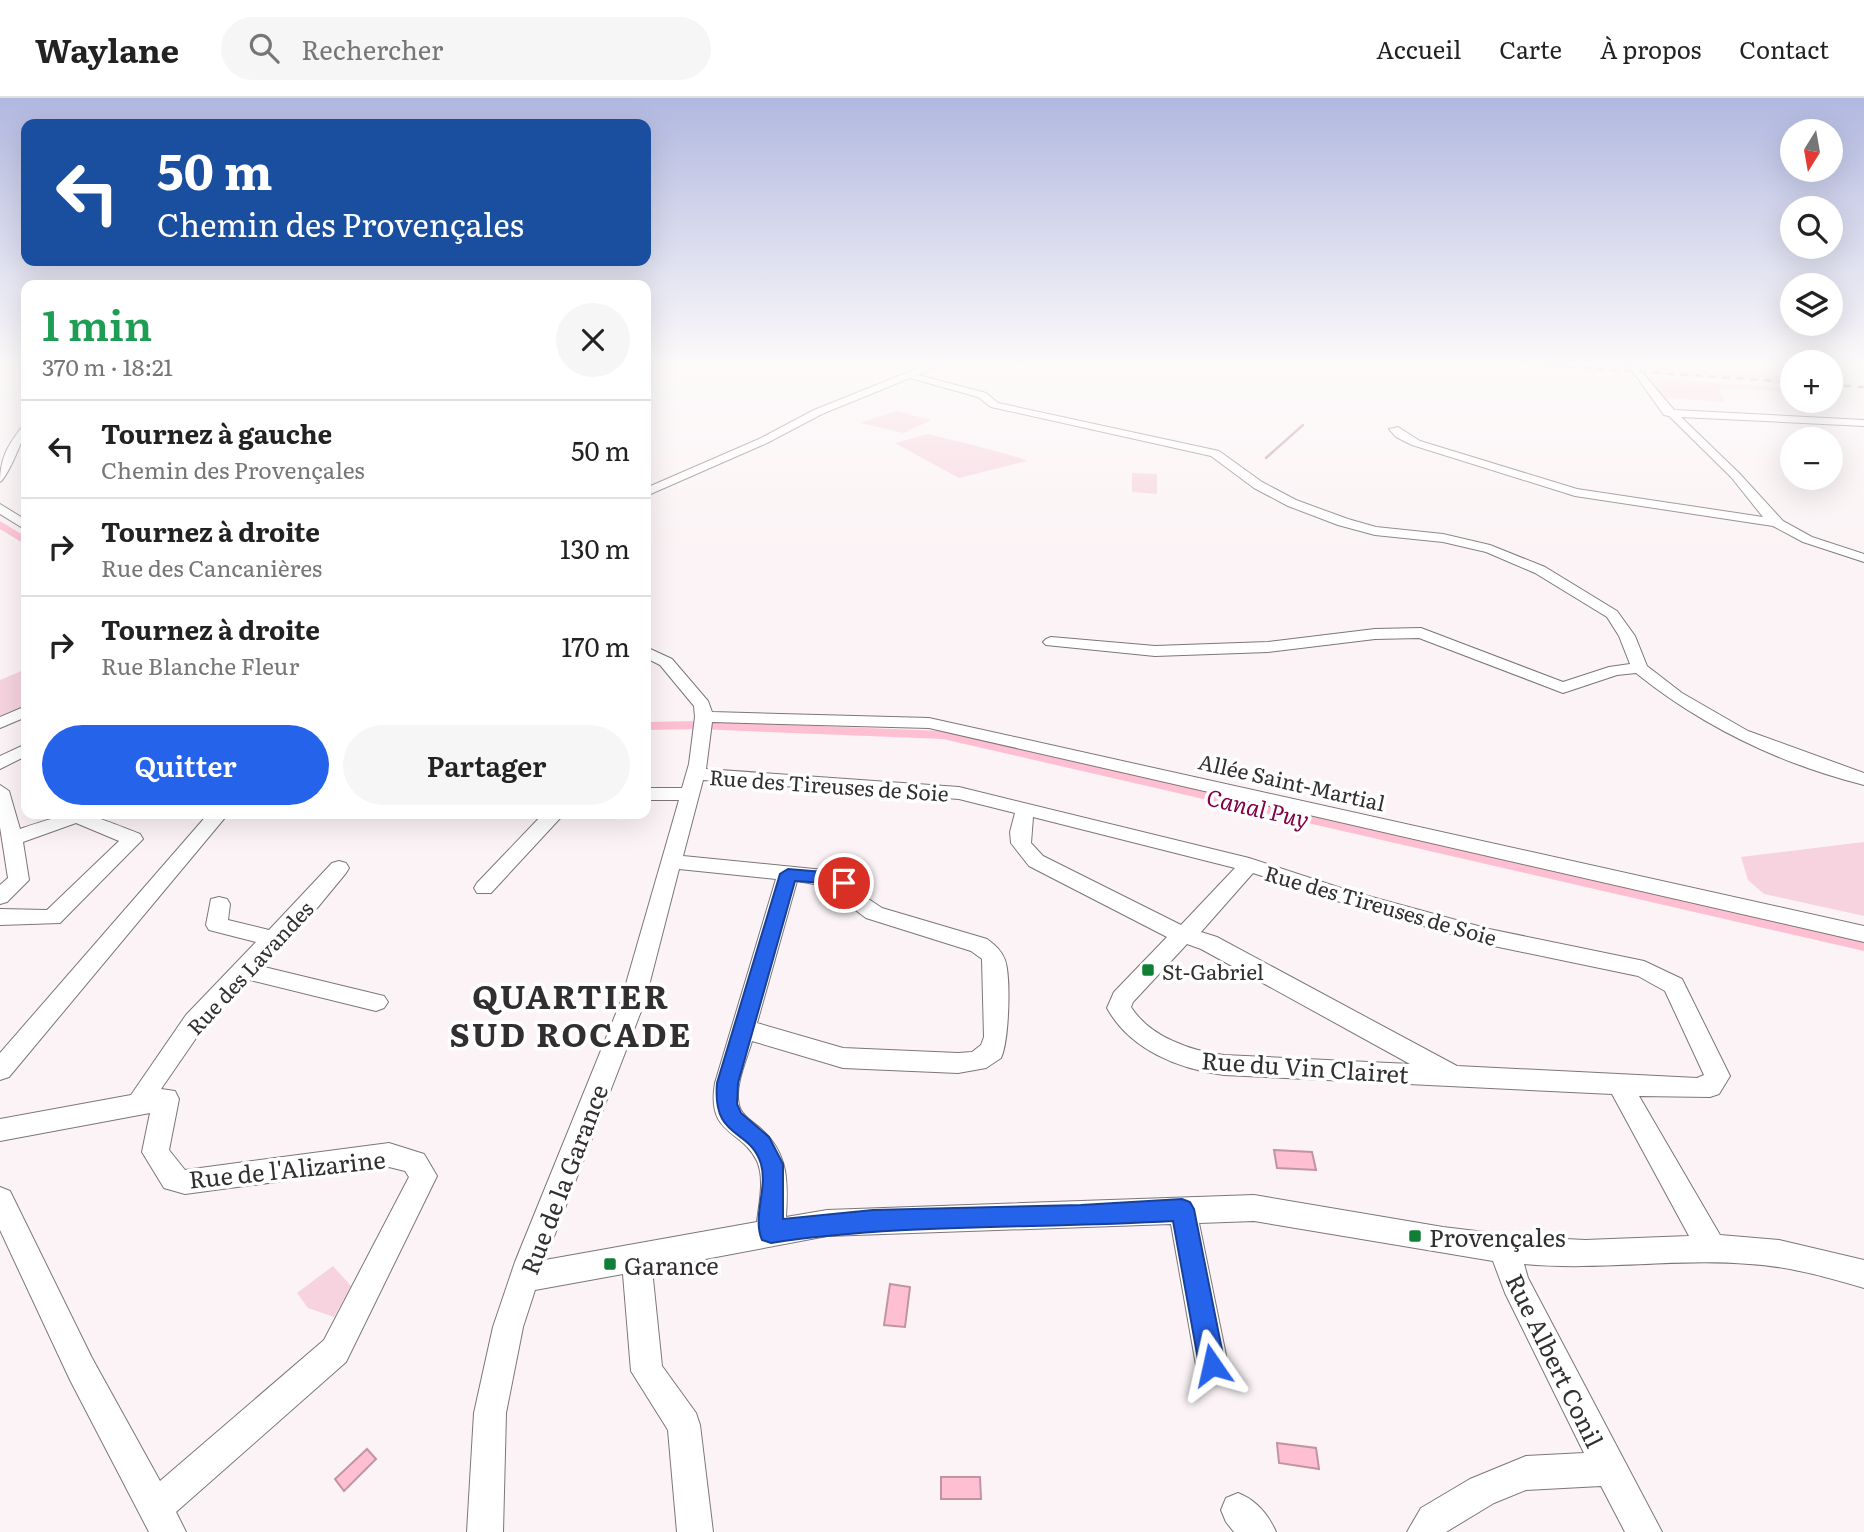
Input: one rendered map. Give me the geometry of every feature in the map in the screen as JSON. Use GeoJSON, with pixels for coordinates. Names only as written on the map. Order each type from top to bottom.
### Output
{"type":"FeatureCollection","features":[{"type":"Feature","properties":{"kind":"street"},"geometry":{"type":"LineString","coordinates":[[651,490],[780,432]]}},
{"type":"Feature","properties":{"kind":"street"},"geometry":{"type":"LineString","coordinates":[[1128,432],[1215,453],[1258,485],[1292,503],[1343,522],[1375,531],[1443,538],[1490,549],[1540,570],[1612,614],[1628,636],[1640,668],[1676,697],[1742,735],[1864,779]]}},
{"type":"Feature","properties":{"kind":"street"},"geometry":{"type":"LineString","coordinates":[[1397,432],[1416,443],[1575,492],[1777,523]]}},
{"type":"Feature","properties":{"kind":"street"},"geometry":{"type":"LineString","coordinates":[[1689,432],[1718,458],[1777,523],[1794,533],[1864,558]]}},
{"type":"Feature","properties":{"kind":"street"},"geometry":{"type":"LineString","coordinates":[[0,478],[12,447],[21,435]]}},
{"type":"Feature","properties":{"kind":"street"},"geometry":{"type":"LineString","coordinates":[[0,508],[21,523]]}},
{"type":"Feature","properties":{"kind":"street"},"geometry":{"type":"LineString","coordinates":[[1051,642],[1155,651],[1268,647],[1375,634],[1421,632],[1563,688],[1615,670],[1640,668]]}},
{"type":"Feature","properties":{"kind":"street"},"geometry":{"type":"LineString","coordinates":[[651,654],[666,662],[702,705],[704,724]]}},
{"type":"Feature","properties":{"kind":"street"},"geometry":{"type":"LineString","coordinates":[[0,723],[21,713]]}},
{"type":"Feature","properties":{"kind":"street","name":"Allée Saint-Martial"},"geometry":{"type":"LineString","coordinates":[[704,724],[929,723],[1864,934]]}},
{"type":"Feature","properties":{"kind":"street","name":"Rue de la Garance"},"geometry":{"type":"LineString","coordinates":[[485,1532],[490,1413],[500,1354],[524,1278],[634,1001],[693,784],[704,724]]}},
{"type":"Feature","properties":{"kind":"street"},"geometry":{"type":"LineString","coordinates":[[0,764],[21,752]]}},
{"type":"Feature","properties":{"kind":"street"},"geometry":{"type":"LineString","coordinates":[[651,793],[693,784]]}},
{"type":"Feature","properties":{"kind":"street","name":"Rue des Tireuses de Soie"},"geometry":{"type":"LineString","coordinates":[[693,784],[959,793],[1249,865],[1343,896],[1489,937],[1644,969],[1660,975],[1674,985],[1717,1076],[1710,1087],[1697,1088],[1619,1083]]}},
{"type":"Feature","properties":{"kind":"street"},"geometry":{"type":"LineString","coordinates":[[0,791],[13,839],[19,880],[0,897]]}},
{"type":"Feature","properties":{"kind":"street"},"geometry":{"type":"LineString","coordinates":[[1026,809],[1018,837],[1022,848],[1036,861],[1163,927],[1209,943],[1452,1075]]}},
{"type":"Feature","properties":{"kind":"street"},"geometry":{"type":"LineString","coordinates":[[13,839],[68,819]]}},
{"type":"Feature","properties":{"kind":"street"},"geometry":{"type":"LineString","coordinates":[[0,917],[52,918],[133,839],[83,819]]}},
{"type":"Feature","properties":{"kind":"street"},"geometry":{"type":"LineString","coordinates":[[0,1070],[214,819]]}},
{"type":"Feature","properties":{"kind":"street"},"geometry":{"type":"LineString","coordinates":[[484,888],[549,819]]}},
{"type":"Feature","properties":{"kind":"street"},"geometry":{"type":"LineString","coordinates":[[673,862],[824,877],[844,883],[857,901],[874,913],[979,945],[991,954],[995,963],[996,1037],[992,1051],[977,1061],[958,1063],[842,1058],[765,1033],[743,1030]]}},
{"type":"Feature","properties":{"kind":"street","name":"Rue du Vin Clairet"},"geometry":{"type":"LineString","coordinates":[[1249,865],[1122,998],[1119,1008],[1128,1024],[1187,1058],[1214,1065],[1619,1083]]}},
{"type":"Feature","properties":{"kind":"street","name":"Rue des Lavandes"},"geometry":{"type":"LineString","coordinates":[[140,1102],[169,1055],[214,998],[274,939],[339,868]]}},
{"type":"Feature","properties":{"kind":"street"},"geometry":{"type":"LineString","coordinates":[[771,1232],[774,1184],[772,1164],[761,1143],[733,1119],[726,1104],[728,1083],[788,874]]}},
{"type":"Feature","properties":{"kind":"street"},"geometry":{"type":"LineString","coordinates":[[219,904],[216,925],[274,939]]}},
{"type":"Feature","properties":{"kind":"street"},"geometry":{"type":"LineString","coordinates":[[243,970],[376,1002]]}},
{"type":"Feature","properties":{"kind":"street"},"geometry":{"type":"LineString","coordinates":[[1619,1083],[1712,1249]]}},
{"type":"Feature","properties":{"kind":"street","name":"Rue de l'Alizarine"},"geometry":{"type":"LineString","coordinates":[[0,1130],[166,1099],[155,1152],[173,1179],[185,1182],[388,1155],[414,1162],[423,1176],[335,1351],[162,1520]]}},
{"type":"Feature","properties":{"kind":"street"},"geometry":{"type":"LineString","coordinates":[[0,1200],[81,1369],[162,1520]]}},
{"type":"Feature","properties":{"kind":"street"},"geometry":{"type":"LineString","coordinates":[[524,1278],[827,1223],[1254,1208],[1304,1214],[1415,1236],[1504,1249],[1584,1254],[1712,1249],[1801,1256],[1864,1274]]}},
{"type":"Feature","properties":{"kind":"street"},"geometry":{"type":"LineString","coordinates":[[1182,1209],[1212,1365]]}},
{"type":"Feature","properties":{"kind":"street","name":"Rue Albert Conil"},"geometry":{"type":"LineString","coordinates":[[1504,1249],[1515,1283],[1644,1532]]}},
{"type":"Feature","properties":{"kind":"street"},"geometry":{"type":"LineString","coordinates":[[636,1259],[648,1371],[684,1425],[695,1532]]}},
{"type":"Feature","properties":{"kind":"street","name":"Rue Albert Conil"},"geometry":{"type":"LineString","coordinates":[[1425,1532],[1433,1520],[1482,1491],[1526,1473],[1610,1469]]}},
{"type":"Feature","properties":{"kind":"shaded area"},"geometry":{"type":"Polygon","coordinates":[[[928,434],[1027,461],[959,478],[895,443],[928,434]]]}},
{"type":"Feature","properties":{"kind":"shaded area"},"geometry":{"type":"Polygon","coordinates":[[[1132,473],[1157,474],[1157,494],[1132,492],[1132,473]]]}},
{"type":"Feature","properties":{"kind":"shaded area"},"geometry":{"type":"Polygon","coordinates":[[[21,671],[21,710],[0,719],[0,680],[21,671]]]}},
{"type":"Feature","properties":{"kind":"shaded area"},"geometry":{"type":"Polygon","coordinates":[[[1864,842],[1864,916],[1764,894],[1748,880],[1741,857],[1864,842]]]}},
{"type":"Feature","properties":{"kind":"shaded area"},"geometry":{"type":"Polygon","coordinates":[[[1274,1150],[1312,1152],[1316,1170],[1277,1168],[1274,1150]]]}},
{"type":"Feature","properties":{"kind":"shaded area"},"geometry":{"type":"Polygon","coordinates":[[[333,1266],[351,1286],[334,1317],[308,1308],[297,1293],[333,1266]]]}},
{"type":"Feature","properties":{"kind":"shaded area"},"geometry":{"type":"Polygon","coordinates":[[[890,1284],[910,1287],[905,1327],[884,1325],[890,1284]]]}},
{"type":"Feature","properties":{"kind":"shaded area"},"geometry":{"type":"Polygon","coordinates":[[[1277,1443],[1316,1448],[1319,1469],[1279,1463],[1277,1443]]]}},
{"type":"Feature","properties":{"kind":"shaded area"},"geometry":{"type":"Polygon","coordinates":[[[367,1449],[376,1459],[344,1491],[335,1479],[367,1449]]]}},
{"type":"Feature","properties":{"kind":"shaded area"},"geometry":{"type":"Polygon","coordinates":[[[941,1477],[980,1477],[981,1499],[941,1499],[941,1477]]]}},
{"type":"Feature","properties":{"kind":"waterway"},"geometry":{"type":"LineString","coordinates":[[1266,458],[1295,432]]}},
{"type":"Feature","properties":{"kind":"waterway","name":"Canal Puy"},"geometry":{"type":"LineString","coordinates":[[0,524],[21,539]]}},
{"type":"Feature","properties":{"kind":"waterway","name":"Canal Puy"},"geometry":{"type":"LineString","coordinates":[[651,726],[697,725],[943,735],[1864,944]]}},
{"type":"Feature","properties":{"kind":"place","name":"St-Gabriel"},"geometry":{"type":"Point","coordinates":[1148,970]}},
{"type":"Feature","properties":{"kind":"place","name":"Provençales"},"geometry":{"type":"Point","coordinates":[1415,1236]}},
{"type":"Feature","properties":{"kind":"place","name":"Garance"},"geometry":{"type":"Point","coordinates":[610,1264]}},
{"type":"Feature","properties":{"kind":"district","name":"QUARTIER SUD ROCADE"},"geometry":{"type":"Point","coordinates":[571,1013]}},
{"type":"Feature","properties":{"kind":"route"},"geometry":{"type":"LineString","coordinates":[[844,883],[824,877],[788,874],[728,1083],[726,1104],[733,1119],[761,1143],[772,1164],[774,1184],[771,1232],[827,1223],[1081,1216],[1182,1209],[1212,1365]]}}]}
